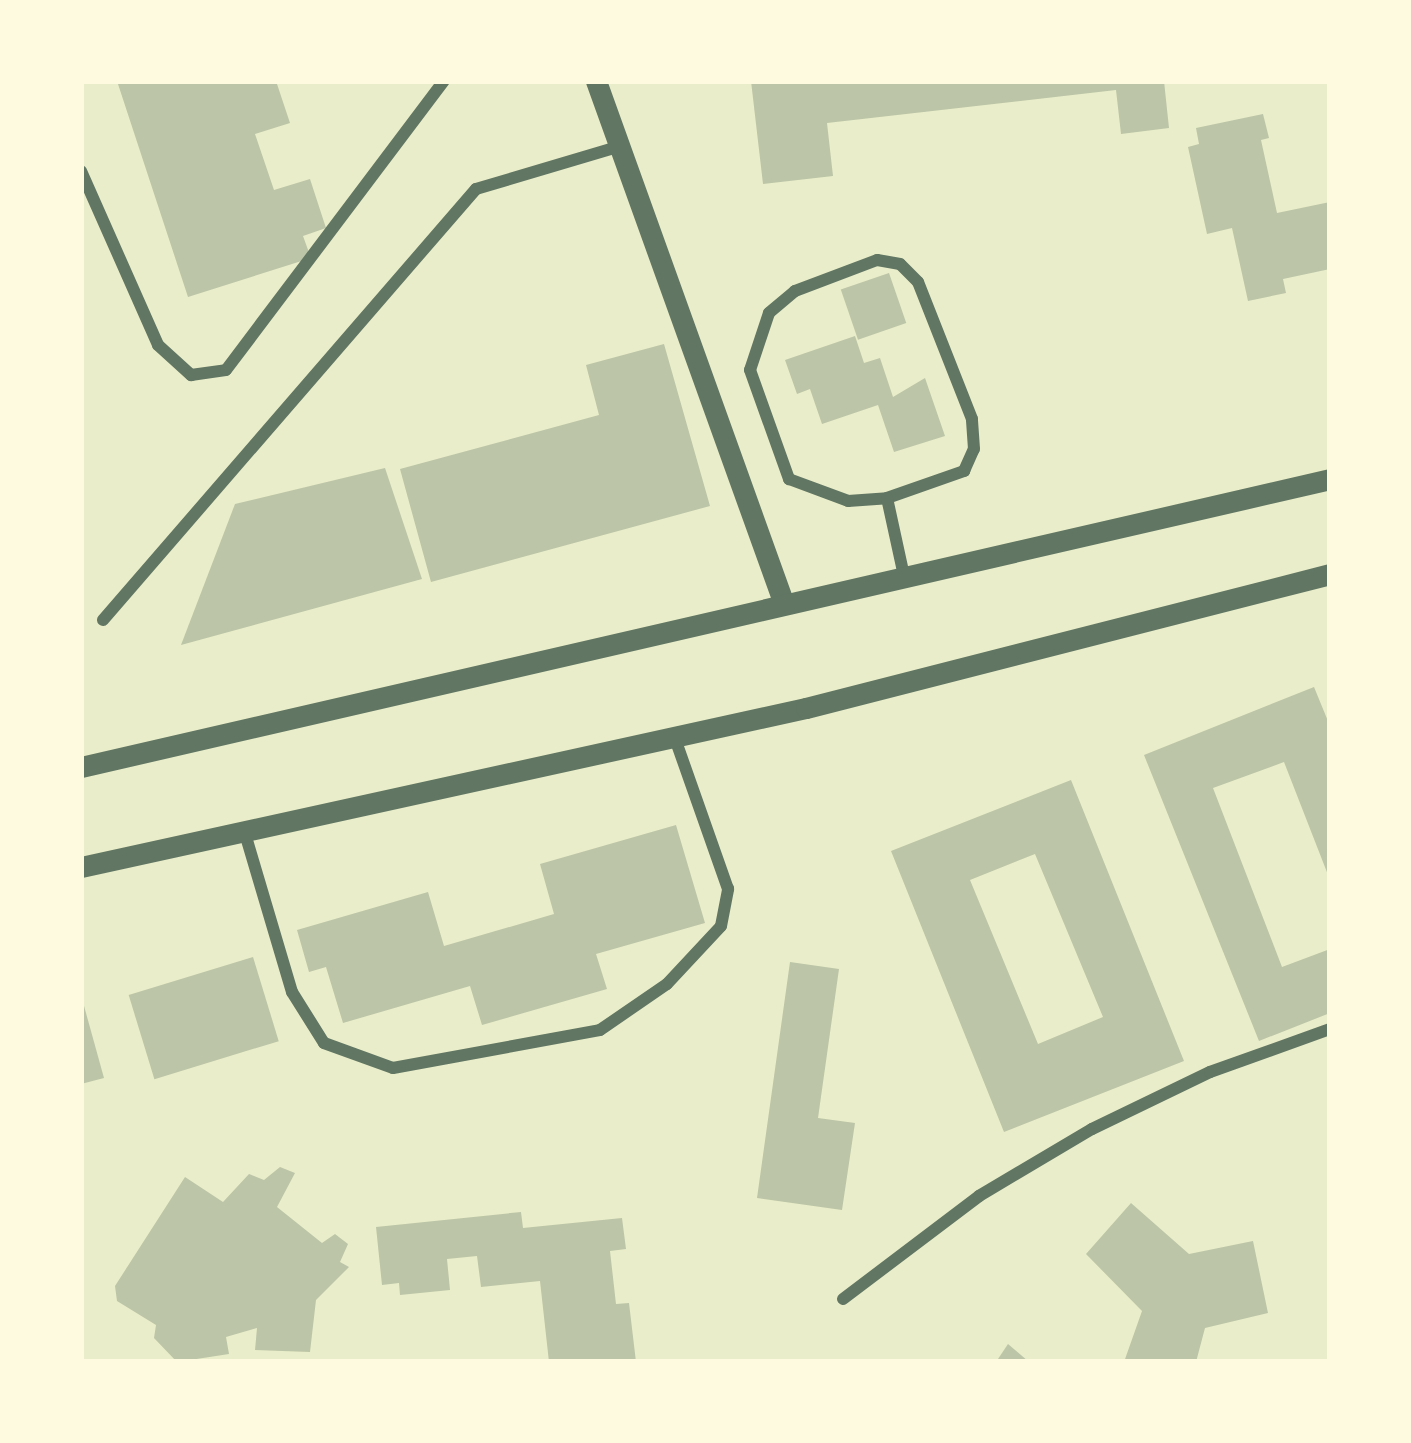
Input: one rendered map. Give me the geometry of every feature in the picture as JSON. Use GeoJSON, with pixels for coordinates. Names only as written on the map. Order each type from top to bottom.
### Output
{"type":"FeatureCollection","features":[{"type":"Feature","properties":{"kind":"street"},"geometry":{"type":"LineString","coordinates":[[81,171],[158,345],[191,375],[226,370],[444,81]]}},
{"type":"Feature","properties":{"kind":"street"},"geometry":{"type":"LineString","coordinates":[[596,81],[784,604]]}},
{"type":"Feature","properties":{"kind":"street"},"geometry":{"type":"LineString","coordinates":[[103,620],[476,189],[621,146]]}},
{"type":"Feature","properties":{"kind":"street"},"geometry":{"type":"LineString","coordinates":[[877,260],[900,264],[918,282],[972,419],[974,449],[952,477],[887,498],[848,502],[789,478],[750,370],[769,313],[795,291],[877,260]]}},
{"type":"Feature","properties":{"kind":"street"},"geometry":{"type":"LineString","coordinates":[[81,767],[1330,479]]}},
{"type":"Feature","properties":{"kind":"street"},"geometry":{"type":"LineString","coordinates":[[887,498],[904,576]]}},
{"type":"Feature","properties":{"kind":"street"},"geometry":{"type":"LineString","coordinates":[[81,867],[674,736],[1330,574]]}},
{"type":"Feature","properties":{"kind":"street"},"geometry":{"type":"LineString","coordinates":[[244,830],[292,992],[324,1043],[393,1068],[600,1030],[682,971],[721,926],[728,889],[674,736]]}},
{"type":"Feature","properties":{"kind":"street"},"geometry":{"type":"LineString","coordinates":[[843,1299],[979,1196],[1092,1129],[1210,1072],[1330,1029]]}},
{"type":"Feature","properties":{"kind":"building"},"geometry":{"type":"Polygon","coordinates":[[[117,81],[276,81],[290,123],[255,134],[274,190],[310,179],[326,228],[303,236],[311,258],[188,297],[117,81]]]}},
{"type":"Feature","properties":{"kind":"building"},"geometry":{"type":"Polygon","coordinates":[[[751,81],[1164,81],[1169,128],[1121,134],[1116,90],[827,123],[833,176],[763,184],[751,81]]]}},
{"type":"Feature","properties":{"kind":"building"},"geometry":{"type":"Polygon","coordinates":[[[1263,114],[1269,138],[1261,140],[1277,213],[1330,202],[1330,269],[1283,279],[1286,293],[1248,301],[1232,228],[1207,234],[1188,147],[1199,144],[1196,128],[1263,114]]]}},
{"type":"Feature","properties":{"kind":"building"},"geometry":{"type":"Polygon","coordinates":[[[889,273],[906,323],[858,340],[841,290],[889,273]]]}},
{"type":"Feature","properties":{"kind":"building"},"geometry":{"type":"Polygon","coordinates":[[[855,336],[864,363],[880,358],[893,397],[925,378],[945,436],[894,452],[878,405],[822,424],[810,389],[797,394],[785,360],[855,336]]]}},
{"type":"Feature","properties":{"kind":"building"},"geometry":{"type":"Polygon","coordinates":[[[664,344],[710,506],[431,582],[400,469],[599,415],[586,365],[664,344]]]}},
{"type":"Feature","properties":{"kind":"building"},"geometry":{"type":"Polygon","coordinates":[[[385,468],[422,579],[181,645],[235,504],[385,468]]]}},
{"type":"Feature","properties":{"kind":"building"},"geometry":{"type":"Polygon","coordinates":[[[1314,687],[1330,726],[1330,880],[1284,762],[1213,788],[1282,967],[1330,949],[1330,1013],[1259,1041],[1144,755],[1314,687]]]}},
{"type":"Feature","properties":{"kind":"building"},"geometry":{"type":"Polygon","coordinates":[[[1071,780],[1184,1061],[1004,1132],[891,851],[1071,780]],[[1035,854],[970,880],[1038,1044],[1103,1017],[1035,854]]]}},
{"type":"Feature","properties":{"kind":"building"},"geometry":{"type":"Polygon","coordinates":[[[676,825],[705,923],[596,954],[607,989],[482,1025],[470,986],[343,1023],[326,967],[309,972],[297,930],[428,892],[444,946],[554,914],[540,864],[676,825]]]}},
{"type":"Feature","properties":{"kind":"building"},"geometry":{"type":"Polygon","coordinates":[[[253,957],[279,1041],[154,1079],[129,995],[253,957]]]}},
{"type":"Feature","properties":{"kind":"building"},"geometry":{"type":"Polygon","coordinates":[[[790,962],[839,969],[818,1118],[855,1123],[842,1210],[757,1198],[790,962]]]}},
{"type":"Feature","properties":{"kind":"building"},"geometry":{"type":"Polygon","coordinates":[[[81,995],[104,1078],[81,1084],[81,995]]]}},
{"type":"Feature","properties":{"kind":"building"},"geometry":{"type":"Polygon","coordinates":[[[280,1167],[295,1173],[277,1207],[322,1243],[335,1234],[348,1244],[340,1262],[349,1267],[316,1300],[310,1352],[255,1350],[257,1328],[226,1337],[229,1354],[177,1362],[154,1338],[156,1325],[117,1301],[115,1286],[185,1177],[223,1202],[249,1174],[264,1180],[280,1167]]]}},
{"type":"Feature","properties":{"kind":"building"},"geometry":{"type":"Polygon","coordinates":[[[1131,1203],[1189,1254],[1253,1241],[1268,1313],[1205,1328],[1196,1362],[1124,1362],[1142,1311],[1086,1254],[1131,1203]]]}},
{"type":"Feature","properties":{"kind":"building"},"geometry":{"type":"Polygon","coordinates":[[[521,1212],[523,1228],[622,1218],[626,1249],[610,1251],[616,1304],[629,1303],[636,1362],[549,1362],[540,1281],[481,1287],[477,1256],[447,1259],[450,1290],[400,1295],[399,1283],[382,1285],[376,1227],[521,1212]]]}},
{"type":"Feature","properties":{"kind":"building"},"geometry":{"type":"Polygon","coordinates":[[[1008,1344],[1029,1362],[996,1362],[1008,1344]]]}}]}
